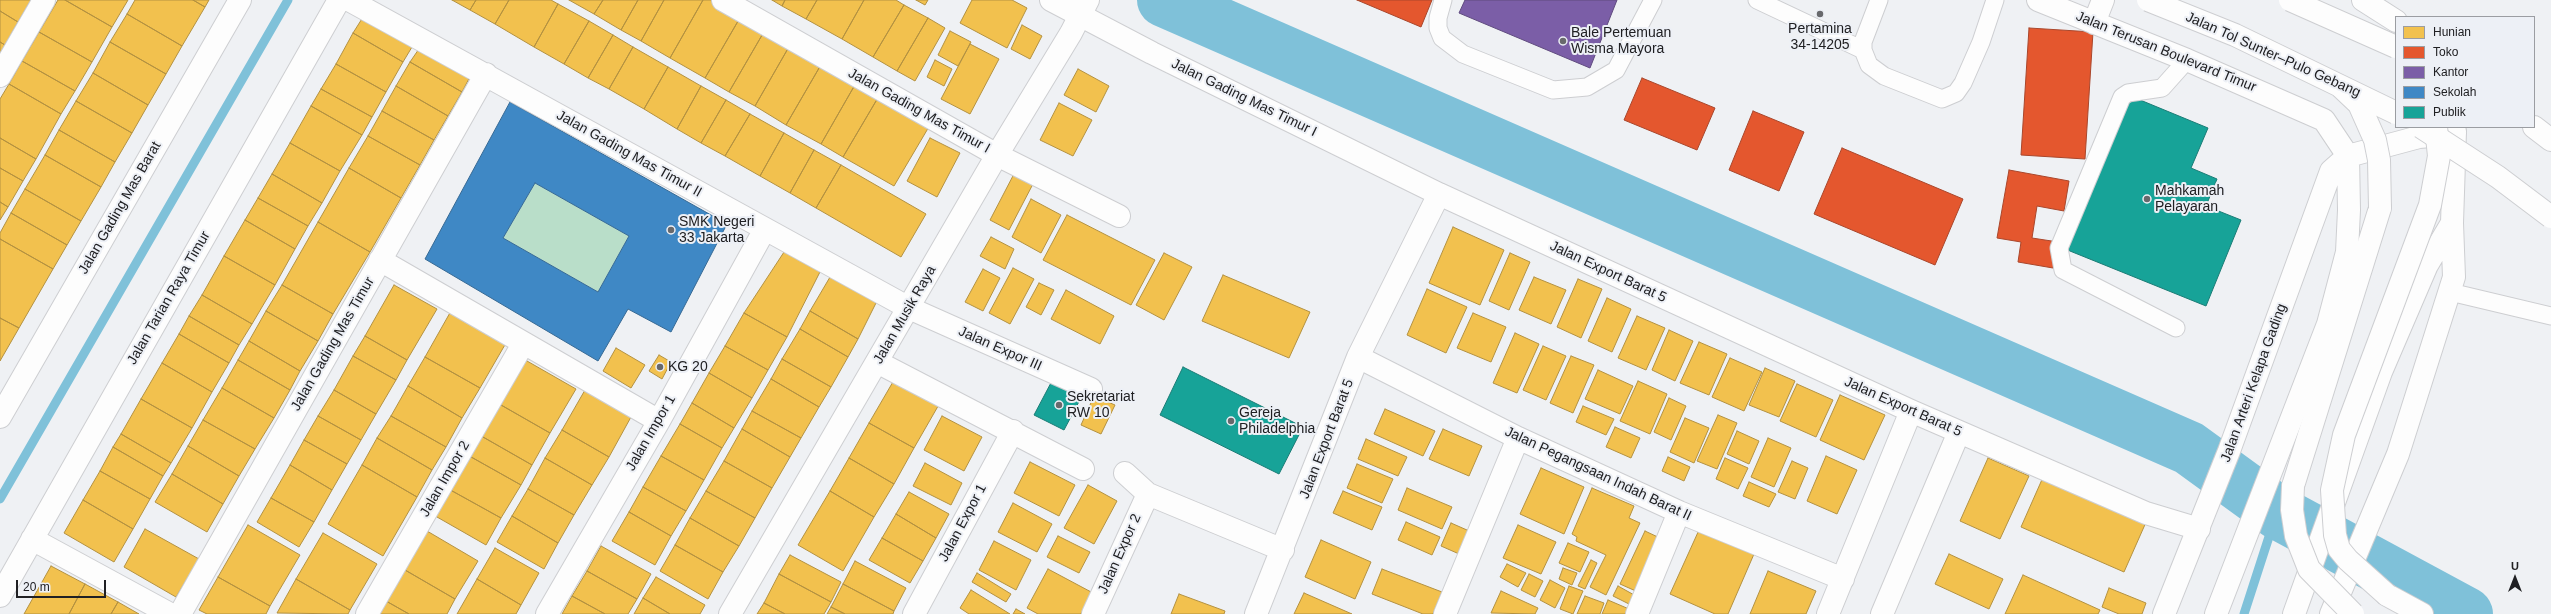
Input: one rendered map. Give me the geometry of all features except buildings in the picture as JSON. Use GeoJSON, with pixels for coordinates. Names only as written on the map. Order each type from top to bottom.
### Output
{"type":"FeatureCollection","features":[{"type":"Feature","properties":{"kind":"main road"},"geometry":{"type":"LineString","coordinates":[[0,76],[44,0]]}},
{"type":"Feature","properties":{"kind":"main road","name":"Jalan Gading Mas Barat"},"geometry":{"type":"LineString","coordinates":[[0,417],[240,0]]}},
{"type":"Feature","properties":{"kind":"main road","name":"Jalan Tarian Raya Timur"},"geometry":{"type":"LineString","coordinates":[[0,596],[339,0]]}},
{"type":"Feature","properties":{"kind":"main road","name":"Jalan Gading Mas Timur II"},"geometry":{"type":"LineString","coordinates":[[349,0],[909,308]]}},
{"type":"Feature","properties":{"kind":"main road","name":"Jalan Gading Mas Timur I"},"geometry":{"type":"LineString","coordinates":[[723,0],[997,155],[1119,216]]}},
{"type":"Feature","properties":{"kind":"main road","name":"Jalan Gading Mas Timur I"},"geometry":{"type":"LineString","coordinates":[[1051,0],[1085,6],[1439,194]]}},
{"type":"Feature","properties":{"kind":"main road","name":"Jalan Terusan Boulevard Timur"},"geometry":{"type":"LineString","coordinates":[[2038,0],[2187,60],[2294,105],[2324,120],[2348,156]]}},
{"type":"Feature","properties":{"kind":"main road"},"geometry":{"type":"LineString","coordinates":[[2094,23],[2103,0]]}},
{"type":"Feature","properties":{"kind":"main road","name":"Jalan Tol Sunter–Pulo Gebang"},"geometry":{"type":"LineString","coordinates":[[2148,0],[2235,35],[2395,113]]}},
{"type":"Feature","properties":{"kind":"main road"},"geometry":{"type":"LineString","coordinates":[[2152,0],[2296,59],[2321,73],[2359,104],[2375,140],[2380,160],[2380,208],[2296,479],[2292,510],[2296,536],[2309,570],[2353,614]]}},
{"type":"Feature","properties":{"kind":"main road"},"geometry":{"type":"LineString","coordinates":[[2290,0],[2395,47]]}},
{"type":"Feature","properties":{"kind":"main road"},"geometry":{"type":"LineString","coordinates":[[2297,0],[2378,40],[2395,51]]}},
{"type":"Feature","properties":{"kind":"main road"},"geometry":{"type":"LineString","coordinates":[[2363,0],[2395,20]]}},
{"type":"Feature","properties":{"kind":"main road","name":"Jalan Musik Raya"},"geometry":{"type":"LineString","coordinates":[[730,614],[1085,6]]}},
{"type":"Feature","properties":{"kind":"main road","name":"Jalan Gading Mas Timur"},"geometry":{"type":"LineString","coordinates":[[180,614],[486,74]]}},
{"type":"Feature","properties":{"kind":"main road"},"geometry":{"type":"LineString","coordinates":[[2423,128],[2498,177],[2551,217]]}},
{"type":"Feature","properties":{"kind":"main road"},"geometry":{"type":"LineString","coordinates":[[2535,128],[2551,140]]}},
{"type":"Feature","properties":{"kind":"main road"},"geometry":{"type":"LineString","coordinates":[[2216,614],[2242,552],[2270,473],[2328,324],[2347,252],[2349,210],[2348,156],[2449,129]]}},
{"type":"Feature","properties":{"kind":"main road"},"geometry":{"type":"LineString","coordinates":[[2331,614],[2362,546],[2398,454],[2454,277],[2449,129]]}},
{"type":"Feature","properties":{"kind":"main road"},"geometry":{"type":"LineString","coordinates":[[2422,614],[2387,595],[2348,560],[2339,549],[2335,535],[2332,490],[2344,435],[2430,205],[2439,156],[2449,129]]}},
{"type":"Feature","properties":{"kind":"main road","name":"Jalan Arteri Kelapa Gading"},"geometry":{"type":"LineString","coordinates":[[2164,614],[2229,451],[2331,171],[2348,156]]}},
{"type":"Feature","properties":{"kind":"main road","name":"Jalan Export Barat 5"},"geometry":{"type":"LineString","coordinates":[[1256,614],[1283,550],[1358,357],[1439,194],[1911,411],[2146,513],[2199,529]]}},
{"type":"Feature","properties":{"kind":"main road"},"geometry":{"type":"LineString","coordinates":[[2294,614],[2381,372],[2427,265],[2452,224]]}},
{"type":"Feature","properties":{"kind":"main road","name":"Jalan Impor 1"},"geometry":{"type":"LineString","coordinates":[[547,614],[659,421],[765,229]]}},
{"type":"Feature","properties":{"kind":"main road"},"geometry":{"type":"LineString","coordinates":[[380,260],[523,344],[659,421]]}},
{"type":"Feature","properties":{"kind":"main road","name":"Jalan Expor III"},"geometry":{"type":"LineString","coordinates":[[909,308],[1091,389]]}},
{"type":"Feature","properties":{"kind":"main road","name":"Jalan Impor 2"},"geometry":{"type":"LineString","coordinates":[[367,614],[523,344]]}},
{"type":"Feature","properties":{"kind":"main road","name":"Jalan Pegangsaan Indah Barat II"},"geometry":{"type":"LineString","coordinates":[[1358,357],[1518,438],[1679,512],[1843,579]]}},
{"type":"Feature","properties":{"kind":"main road"},"geometry":{"type":"LineString","coordinates":[[877,362],[1083,469]]}},
{"type":"Feature","properties":{"kind":"main road"},"geometry":{"type":"LineString","coordinates":[[1828,614],[1911,411]]}},
{"type":"Feature","properties":{"kind":"main road","name":"Jalan Expor 1"},"geometry":{"type":"LineString","coordinates":[[914,614],[1012,432]]}},
{"type":"Feature","properties":{"kind":"main road"},"geometry":{"type":"LineString","coordinates":[[1882,614],[1959,432]]}},
{"type":"Feature","properties":{"kind":"main road"},"geometry":{"type":"LineString","coordinates":[[1445,614],[1518,438]]}},
{"type":"Feature","properties":{"kind":"main road"},"geometry":{"type":"LineString","coordinates":[[1125,473],[1148,494],[1283,550]]}},
{"type":"Feature","properties":{"kind":"main road","name":"Jalan Expor 2"},"geometry":{"type":"LineString","coordinates":[[1093,614],[1148,494]]}},
{"type":"Feature","properties":{"kind":"main road"},"geometry":{"type":"LineString","coordinates":[[1637,614],[1679,512]]}},
{"type":"Feature","properties":{"kind":"main road"},"geometry":{"type":"LineString","coordinates":[[32,539],[170,614]]}},
{"type":"Feature","properties":{"kind":"lane"},"geometry":{"type":"LineString","coordinates":[[1444,0],[1438,18],[1438,28],[1442,38],[1463,54],[1553,90],[1587,87],[1616,70],[1653,0]]}},
{"type":"Feature","properties":{"kind":"lane"},"geometry":{"type":"LineString","coordinates":[[1757,0],[1863,50]]}},
{"type":"Feature","properties":{"kind":"lane"},"geometry":{"type":"LineString","coordinates":[[1879,0],[1869,24],[1863,50],[1869,65],[1884,76],[1942,99],[1950,97],[1956,93],[1972,64],[1995,0]]}},
{"type":"Feature","properties":{"kind":"lane"},"geometry":{"type":"LineString","coordinates":[[2176,328],[2063,270],[2060,263],[2060,248],[2122,97],[2128,93],[2162,88],[2187,60]]}},
{"type":"Feature","properties":{"kind":"lane"},"geometry":{"type":"LineString","coordinates":[[2450,292],[2551,316]]}},
{"type":"Feature","properties":{"kind":"green space"},"geometry":{"type":"Polygon","coordinates":[[[535,183],[629,236],[598,292],[503,238],[535,183]]]}},
{"type":"Feature","properties":{"kind":"waterway"},"geometry":{"type":"LineString","coordinates":[[0,499],[288,0]]}},
{"type":"Feature","properties":{"kind":"waterway"},"geometry":{"type":"LineString","coordinates":[[1164,0],[2189,448],[2277,512],[2466,614]]}},
{"type":"Feature","properties":{"kind":"waterway"},"geometry":{"type":"LineString","coordinates":[[2244,614],[2277,512]]}},
{"type":"Feature","properties":{"kind":"place","name":"Pertamina 34-14205"},"geometry":{"type":"Point","coordinates":[1820,14]}},
{"type":"Feature","properties":{"kind":"place","name":"Bale Pertemuan Wisma Mayora"},"geometry":{"type":"Point","coordinates":[1563,41]}},
{"type":"Feature","properties":{"kind":"place","name":"Mahkamah Pelayaran"},"geometry":{"type":"Point","coordinates":[2147,199]}},
{"type":"Feature","properties":{"kind":"place","name":"SMK Negeri 33 Jakarta"},"geometry":{"type":"Point","coordinates":[671,230]}},
{"type":"Feature","properties":{"kind":"place","name":"KG 20"},"geometry":{"type":"Point","coordinates":[660,367]}},
{"type":"Feature","properties":{"kind":"place","name":"Sekretariat RW 10"},"geometry":{"type":"Point","coordinates":[1059,405]}},
{"type":"Feature","properties":{"kind":"place","name":"Gereja Philadelphia"},"geometry":{"type":"Point","coordinates":[1231,421]}}]}
